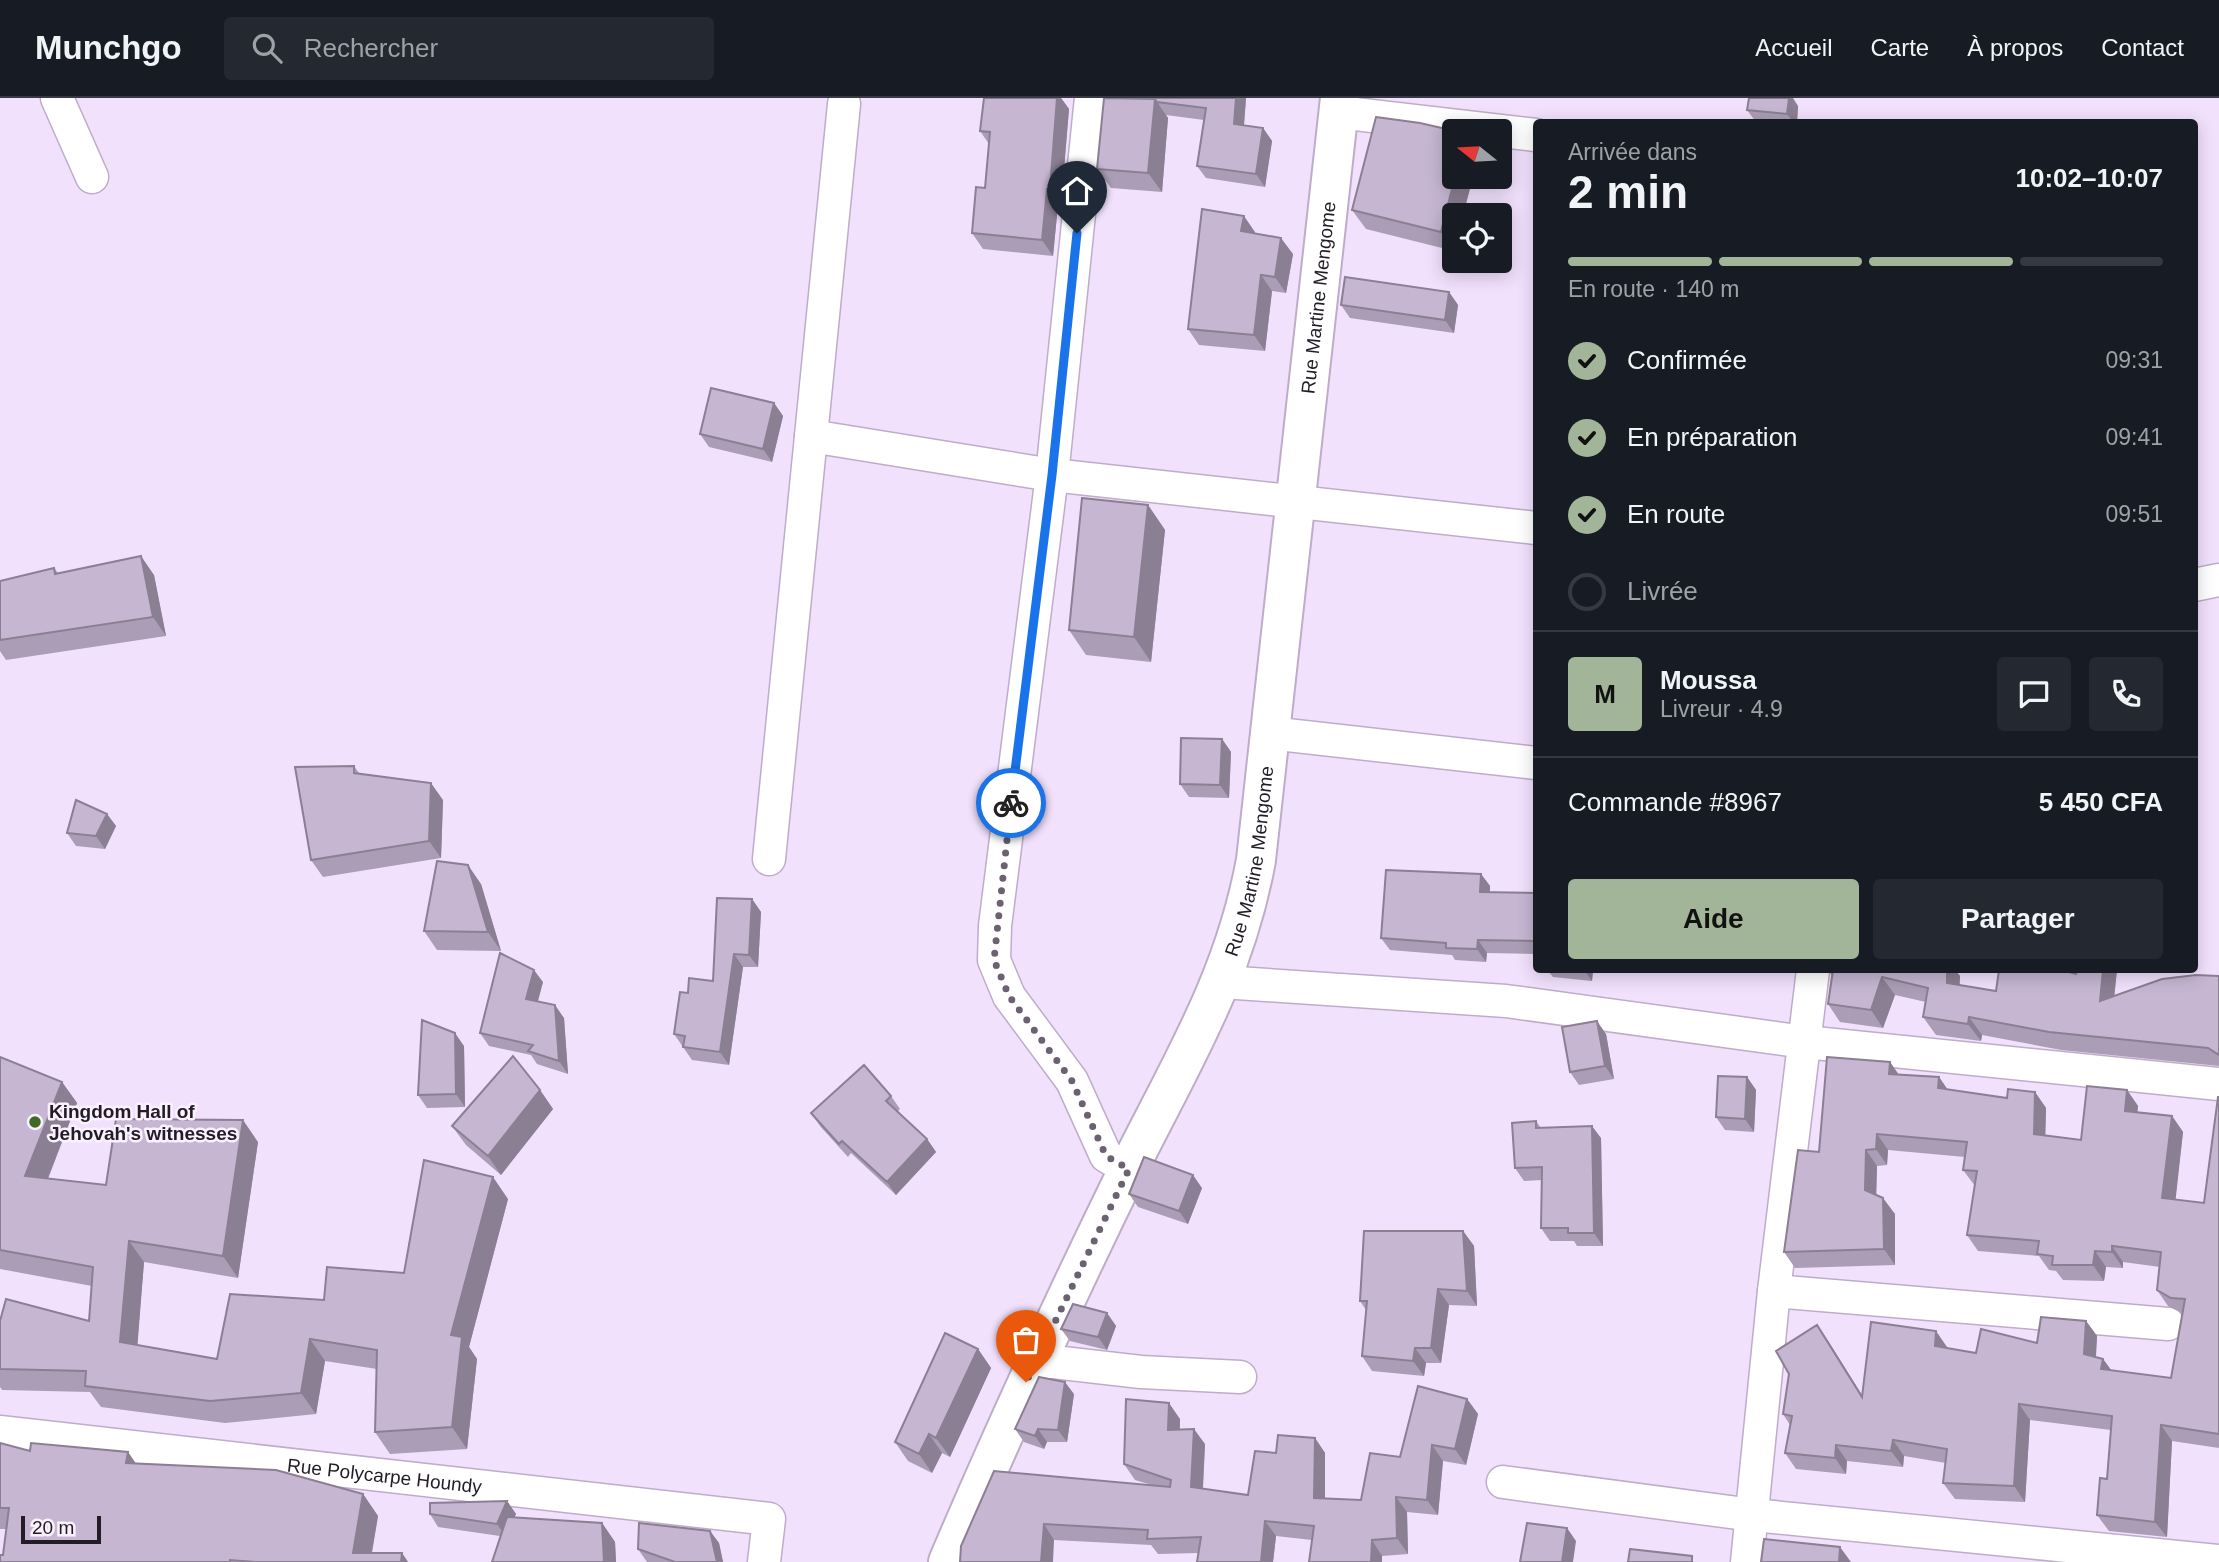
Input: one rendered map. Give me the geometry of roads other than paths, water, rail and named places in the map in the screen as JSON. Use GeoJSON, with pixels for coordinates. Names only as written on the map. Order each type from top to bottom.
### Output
{"type":"FeatureCollection","features":[{"type":"Feature","properties":{"kind":"street"},"geometry":{"type":"LineString","coordinates":[[57,98],[92,177]]}},
{"type":"Feature","properties":{"kind":"street"},"geometry":{"type":"LineString","coordinates":[[1091,98],[1052,475],[994,960],[1009,996],[1072,1081],[1106,1156],[1129,1169]]}},
{"type":"Feature","properties":{"kind":"street"},"geometry":{"type":"LineString","coordinates":[[769,859],[844,104]]}},
{"type":"Feature","properties":{"kind":"street"},"geometry":{"type":"LineString","coordinates":[[1339,105],[1533,135]]}},
{"type":"Feature","properties":{"kind":"street","name":"Rue Martine Mengome"},"geometry":{"type":"LineString","coordinates":[[948,1562],[1036,1360],[1223,982],[1247,907],[1339,105]]}},
{"type":"Feature","properties":{"kind":"street"},"geometry":{"type":"LineString","coordinates":[[811,436],[1052,475],[1533,528]]}},
{"type":"Feature","properties":{"kind":"street"},"geometry":{"type":"LineString","coordinates":[[2198,584],[2219,580]]}},
{"type":"Feature","properties":{"kind":"street"},"geometry":{"type":"LineString","coordinates":[[1269,733],[1533,762]]}},
{"type":"Feature","properties":{"kind":"street"},"geometry":{"type":"LineString","coordinates":[[1747,1562],[1774,1291],[1813,973]]}},
{"type":"Feature","properties":{"kind":"street"},"geometry":{"type":"LineString","coordinates":[[1223,982],[1506,1001],[1805,1042],[2219,1084]]}},
{"type":"Feature","properties":{"kind":"street"},"geometry":{"type":"LineString","coordinates":[[1774,1291],[2168,1324]]}},
{"type":"Feature","properties":{"kind":"street"},"geometry":{"type":"LineString","coordinates":[[1036,1360],[1141,1372],[1240,1377]]}},
{"type":"Feature","properties":{"kind":"street","name":"Rue Polycarpe Houndy"},"geometry":{"type":"LineString","coordinates":[[0,1432],[769,1519],[764,1562]]}},
{"type":"Feature","properties":{"kind":"street"},"geometry":{"type":"LineString","coordinates":[[1503,1482],[1753,1515],[2219,1561]]}},
{"type":"Feature","properties":{"kind":"place","name":"Kingdom Hall of Jehovah's witnesses"},"geometry":{"type":"Point","coordinates":[35,1122]}}]}
